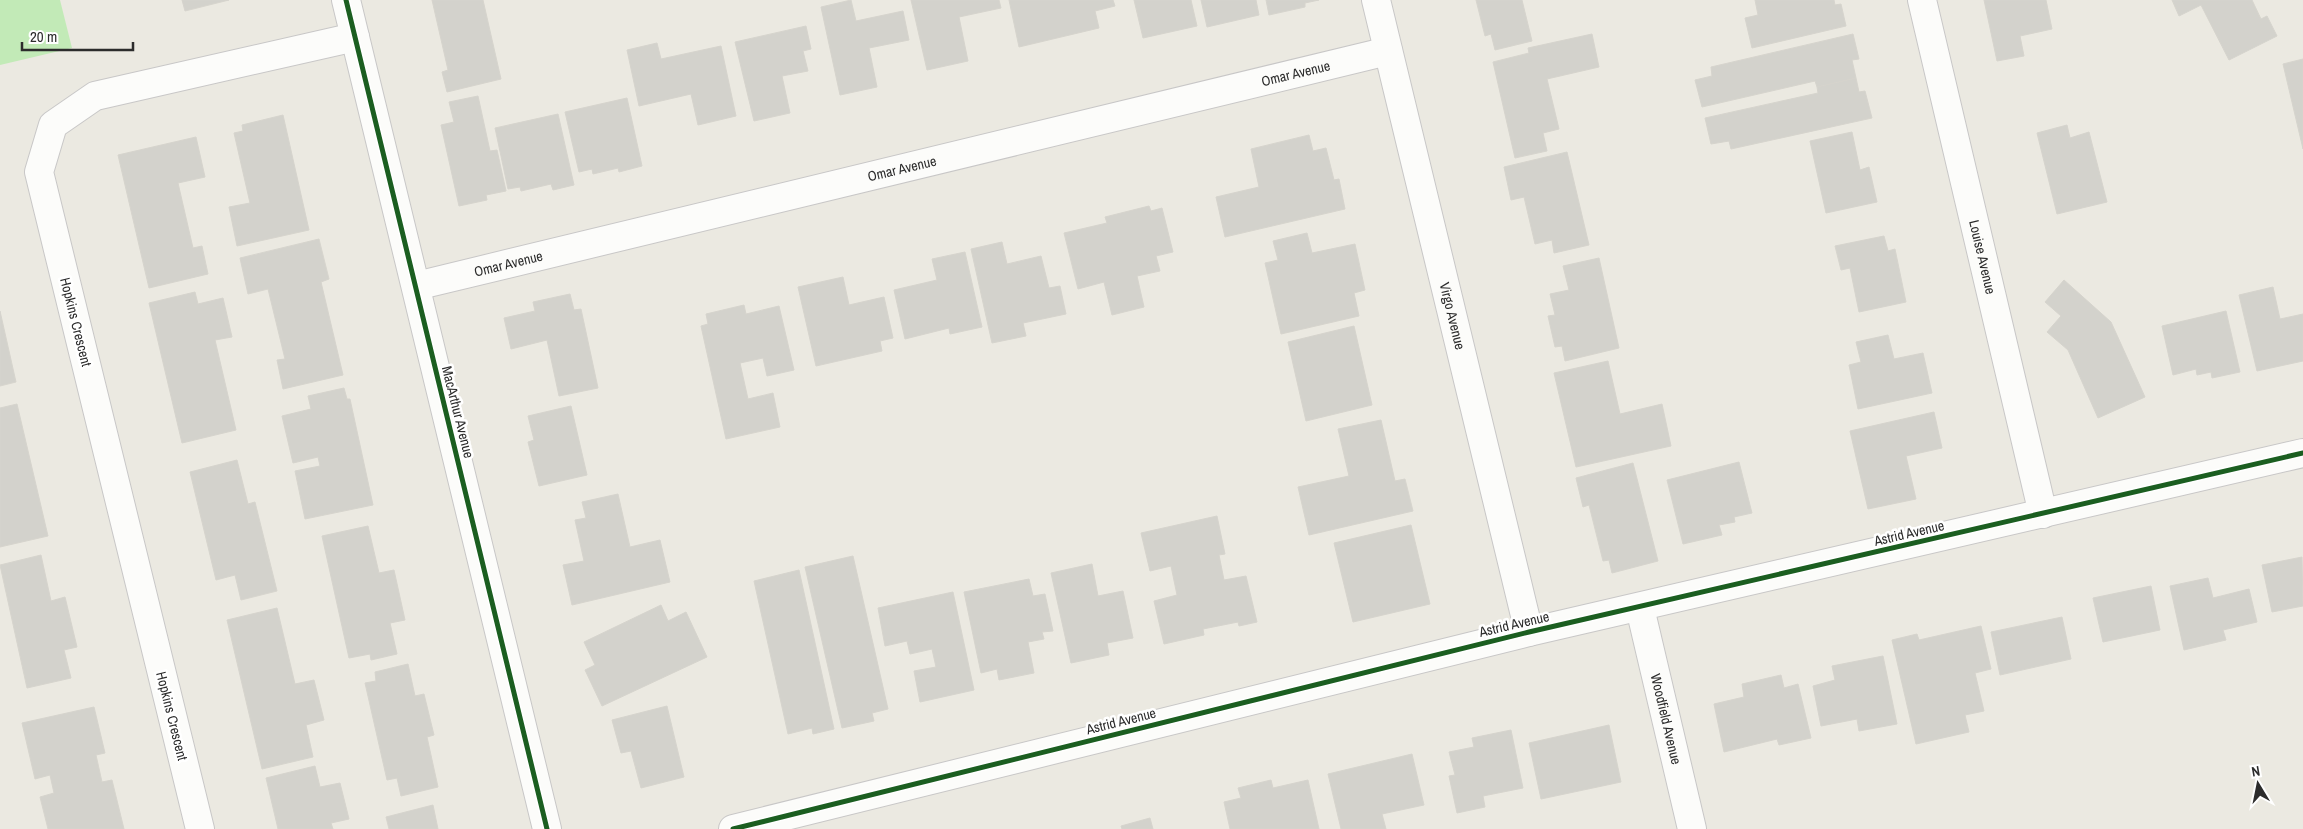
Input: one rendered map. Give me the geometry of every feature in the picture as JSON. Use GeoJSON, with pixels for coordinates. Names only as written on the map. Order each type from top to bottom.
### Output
{"type":"FeatureCollection","features":[{"type":"Feature","properties":{"kind":"street","name":"MacArthur Avenue"},"geometry":{"type":"LineString","coordinates":[[346,0],[547,829]]}},
{"type":"Feature","properties":{"kind":"street","name":"Virgo Avenue"},"geometry":{"type":"LineString","coordinates":[[1376,0],[1529,632]]}},
{"type":"Feature","properties":{"kind":"street","name":"Louise Avenue"},"geometry":{"type":"LineString","coordinates":[[1922,0],[2043,514]]}},
{"type":"Feature","properties":{"kind":"street","name":"Hopkins Crescent"},"geometry":{"type":"LineString","coordinates":[[200,829],[39,172],[53,125],[95,96],[355,37]]}},
{"type":"Feature","properties":{"kind":"street","name":"Omar Avenue"},"geometry":{"type":"LineString","coordinates":[[416,286],[1388,51]]}},
{"type":"Feature","properties":{"kind":"street","name":"Astrid Avenue"},"geometry":{"type":"LineString","coordinates":[[733,829],[1529,632],[1640,608],[2303,453]]}},
{"type":"Feature","properties":{"kind":"street","name":"Woodfield Avenue"},"geometry":{"type":"LineString","coordinates":[[1640,608],[1692,829]]}},
{"type":"Feature","properties":{"kind":"green space"},"geometry":{"type":"Polygon","coordinates":[[[0,0],[60,0],[72,48],[0,65],[0,0]]]}},
{"type":"Feature","properties":{"kind":"building"},"geometry":{"type":"Polygon","coordinates":[[[182,0],[229,0],[185,11],[182,0]]]}},
{"type":"Feature","properties":{"kind":"building"},"geometry":{"type":"Polygon","coordinates":[[[432,0],[483,0],[501,79],[447,92],[442,72],[448,70],[432,0]]]}},
{"type":"Feature","properties":{"kind":"building"},"geometry":{"type":"Polygon","coordinates":[[[851,0],[856,21],[903,11],[909,40],[869,48],[877,87],[840,95],[821,7],[851,0]]]}},
{"type":"Feature","properties":{"kind":"building"},"geometry":{"type":"Polygon","coordinates":[[[911,0],[999,0],[1001,8],[959,17],[968,61],[927,70],[911,0]]]}},
{"type":"Feature","properties":{"kind":"building"},"geometry":{"type":"Polygon","coordinates":[[[1009,0],[1113,0],[1115,6],[1095,11],[1099,28],[1019,47],[1009,0]]]}},
{"type":"Feature","properties":{"kind":"building"},"geometry":{"type":"Polygon","coordinates":[[[1134,0],[1191,0],[1197,26],[1143,38],[1134,0]]]}},
{"type":"Feature","properties":{"kind":"building"},"geometry":{"type":"Polygon","coordinates":[[[1201,0],[1256,0],[1259,15],[1207,27],[1201,0]]]}},
{"type":"Feature","properties":{"kind":"building"},"geometry":{"type":"Polygon","coordinates":[[[1266,0],[1319,0],[1305,3],[1305,7],[1269,15],[1266,0]]]}},
{"type":"Feature","properties":{"kind":"building"},"geometry":{"type":"Polygon","coordinates":[[[1476,0],[1522,0],[1532,41],[1495,50],[1491,34],[1485,36],[1476,0]]]}},
{"type":"Feature","properties":{"kind":"building"},"geometry":{"type":"Polygon","coordinates":[[[1755,0],[1834,0],[1835,5],[1841,4],[1846,26],[1752,48],[1745,18],[1758,15],[1755,0]]]}},
{"type":"Feature","properties":{"kind":"building"},"geometry":{"type":"Polygon","coordinates":[[[1984,0],[2046,0],[2052,29],[2020,36],[2024,56],[1997,61],[1984,0]]]}},
{"type":"Feature","properties":{"kind":"building"},"geometry":{"type":"Polygon","coordinates":[[[2172,0],[2252,0],[2261,19],[2267,16],[2277,36],[2229,60],[2201,5],[2179,16],[2172,0]]]}},
{"type":"Feature","properties":{"kind":"building"},"geometry":{"type":"Polygon","coordinates":[[[806,26],[811,49],[803,51],[808,71],[782,76],[790,113],[754,121],[735,42],[806,26]]]}},
{"type":"Feature","properties":{"kind":"building"},"geometry":{"type":"Polygon","coordinates":[[[1592,34],[1599,67],[1547,79],[1559,129],[1543,133],[1547,151],[1515,158],[1493,62],[1529,53],[1528,48],[1592,34]]]}},
{"type":"Feature","properties":{"kind":"building"},"geometry":{"type":"Polygon","coordinates":[[[1853,34],[1859,59],[1852,60],[1856,78],[1817,87],[1815,81],[1702,107],[1695,80],[1712,76],[1711,67],[1853,34]]]}},
{"type":"Feature","properties":{"kind":"building"},"geometry":{"type":"Polygon","coordinates":[[[657,43],[661,59],[721,46],[736,116],[698,125],[691,94],[639,106],[627,50],[657,43]]]}},
{"type":"Feature","properties":{"kind":"building"},"geometry":{"type":"Polygon","coordinates":[[[2303,59],[2303,149],[2283,64],[2303,59]]]}},
{"type":"Feature","properties":{"kind":"building"},"geometry":{"type":"Polygon","coordinates":[[[1856,78],[1859,92],[1865,91],[1872,118],[1731,149],[1729,141],[1711,144],[1705,118],[1818,93],[1817,87],[1856,78]]]}},
{"type":"Feature","properties":{"kind":"building"},"geometry":{"type":"Polygon","coordinates":[[[478,96],[490,151],[497,150],[506,191],[486,195],[487,200],[459,206],[441,125],[454,122],[449,102],[478,96]]]}},
{"type":"Feature","properties":{"kind":"building"},"geometry":{"type":"Polygon","coordinates":[[[627,98],[642,166],[619,172],[618,168],[593,174],[592,169],[579,172],[565,112],[627,98]]]}},
{"type":"Feature","properties":{"kind":"building"},"geometry":{"type":"Polygon","coordinates":[[[558,114],[574,185],[553,190],[551,184],[521,191],[520,187],[508,189],[495,128],[558,114]]]}},
{"type":"Feature","properties":{"kind":"building"},"geometry":{"type":"Polygon","coordinates":[[[283,115],[309,230],[237,246],[229,207],[250,203],[234,133],[243,131],[242,125],[283,115]]]}},
{"type":"Feature","properties":{"kind":"building"},"geometry":{"type":"Polygon","coordinates":[[[2067,125],[2070,138],[2089,132],[2107,202],[2057,214],[2037,133],[2067,125]]]}},
{"type":"Feature","properties":{"kind":"building"},"geometry":{"type":"Polygon","coordinates":[[[1852,132],[1860,170],[1869,167],[1877,202],[1826,213],[1810,141],[1852,132]]]}},
{"type":"Feature","properties":{"kind":"building"},"geometry":{"type":"Polygon","coordinates":[[[1309,135],[1313,151],[1326,148],[1334,180],[1339,179],[1345,209],[1225,237],[1216,197],[1259,187],[1251,149],[1309,135]]]}},
{"type":"Feature","properties":{"kind":"building"},"geometry":{"type":"Polygon","coordinates":[[[196,137],[205,177],[178,183],[193,248],[202,246],[208,274],[149,288],[118,155],[196,137]]]}},
{"type":"Feature","properties":{"kind":"building"},"geometry":{"type":"Polygon","coordinates":[[[1567,152],[1589,245],[1554,253],[1552,240],[1535,244],[1524,197],[1511,200],[1504,167],[1567,152]]]}},
{"type":"Feature","properties":{"kind":"building"},"geometry":{"type":"Polygon","coordinates":[[[1149,206],[1151,211],[1162,208],[1173,252],[1156,256],[1160,271],[1137,276],[1144,307],[1112,315],[1104,282],[1078,289],[1064,233],[1107,223],[1105,217],[1149,206]]]}},
{"type":"Feature","properties":{"kind":"building"},"geometry":{"type":"Polygon","coordinates":[[[1307,233],[1312,253],[1355,244],[1365,290],[1354,293],[1359,316],[1281,334],[1265,263],[1278,260],[1273,241],[1307,233]]]}},
{"type":"Feature","properties":{"kind":"building"},"geometry":{"type":"Polygon","coordinates":[[[1884,236],[1888,251],[1895,249],[1906,302],[1859,312],[1850,268],[1841,270],[1835,246],[1884,236]]]}},
{"type":"Feature","properties":{"kind":"building"},"geometry":{"type":"Polygon","coordinates":[[[319,239],[329,279],[321,282],[343,375],[283,389],[277,360],[285,359],[268,289],[248,294],[240,258],[319,239]]]}},
{"type":"Feature","properties":{"kind":"building"},"geometry":{"type":"Polygon","coordinates":[[[1002,242],[1007,264],[1041,256],[1049,288],[1060,286],[1066,314],[1023,323],[1026,336],[992,343],[971,249],[1002,242]]]}},
{"type":"Feature","properties":{"kind":"building"},"geometry":{"type":"Polygon","coordinates":[[[965,252],[982,327],[950,334],[949,328],[905,339],[894,290],[937,280],[932,259],[965,252]]]}},
{"type":"Feature","properties":{"kind":"building"},"geometry":{"type":"Polygon","coordinates":[[[1599,258],[1619,348],[1565,361],[1562,346],[1555,347],[1548,316],[1555,315],[1550,294],[1569,290],[1563,266],[1599,258]]]}},
{"type":"Feature","properties":{"kind":"building"},"geometry":{"type":"Polygon","coordinates":[[[843,277],[849,305],[884,297],[893,338],[880,341],[882,351],[816,366],[798,287],[843,277]]]}},
{"type":"Feature","properties":{"kind":"building"},"geometry":{"type":"Polygon","coordinates":[[[2064,280],[2111,322],[2145,397],[2098,418],[2068,350],[2047,332],[2061,316],[2045,302],[2064,280]]]}},
{"type":"Feature","properties":{"kind":"building"},"geometry":{"type":"Polygon","coordinates":[[[2273,287],[2280,319],[2303,314],[2303,361],[2257,371],[2239,295],[2273,287]]]}},
{"type":"Feature","properties":{"kind":"building"},"geometry":{"type":"Polygon","coordinates":[[[195,292],[198,304],[223,298],[232,337],[215,340],[236,430],[182,443],[149,303],[195,292]]]}},
{"type":"Feature","properties":{"kind":"building"},"geometry":{"type":"Polygon","coordinates":[[[570,294],[574,310],[581,309],[598,388],[559,396],[547,340],[511,349],[504,318],[535,311],[533,302],[570,294]]]}},
{"type":"Feature","properties":{"kind":"building"},"geometry":{"type":"Polygon","coordinates":[[[744,305],[746,314],[779,306],[794,370],[767,376],[763,358],[740,363],[748,399],[773,393],[780,427],[726,439],[701,326],[708,324],[706,314],[744,305]]]}},
{"type":"Feature","properties":{"kind":"building"},"geometry":{"type":"Polygon","coordinates":[[[0,311],[16,382],[0,386],[0,311]]]}},
{"type":"Feature","properties":{"kind":"building"},"geometry":{"type":"Polygon","coordinates":[[[2226,311],[2240,372],[2212,378],[2211,372],[2197,375],[2196,369],[2173,375],[2162,326],[2226,311]]]}},
{"type":"Feature","properties":{"kind":"building"},"geometry":{"type":"Polygon","coordinates":[[[1354,326],[1372,405],[1306,421],[1288,342],[1354,326]]]}},
{"type":"Feature","properties":{"kind":"building"},"geometry":{"type":"Polygon","coordinates":[[[1888,335],[1894,359],[1923,353],[1932,393],[1858,409],[1849,365],[1861,362],[1856,342],[1888,335]]]}},
{"type":"Feature","properties":{"kind":"building"},"geometry":{"type":"Polygon","coordinates":[[[1608,361],[1620,414],[1662,404],[1671,446],[1576,467],[1554,373],[1608,361]]]}},
{"type":"Feature","properties":{"kind":"building"},"geometry":{"type":"Polygon","coordinates":[[[344,388],[347,399],[350,399],[373,505],[305,519],[295,471],[320,466],[318,457],[293,463],[282,416],[311,409],[308,396],[344,388]]]}},
{"type":"Feature","properties":{"kind":"building"},"geometry":{"type":"Polygon","coordinates":[[[17,404],[48,536],[0,547],[0,408],[17,404]]]}},
{"type":"Feature","properties":{"kind":"building"},"geometry":{"type":"Polygon","coordinates":[[[571,406],[587,475],[539,486],[528,442],[534,440],[528,416],[571,406]]]}},
{"type":"Feature","properties":{"kind":"building"},"geometry":{"type":"Polygon","coordinates":[[[1934,412],[1942,448],[1906,456],[1916,499],[1868,509],[1850,431],[1934,412]]]}},
{"type":"Feature","properties":{"kind":"building"},"geometry":{"type":"Polygon","coordinates":[[[1381,420],[1395,481],[1405,479],[1413,511],[1309,535],[1298,487],[1349,476],[1338,429],[1381,420]]]}},
{"type":"Feature","properties":{"kind":"building"},"geometry":{"type":"Polygon","coordinates":[[[237,460],[248,504],[255,502],[277,591],[241,600],[235,575],[216,580],[190,472],[237,460]]]}},
{"type":"Feature","properties":{"kind":"building"},"geometry":{"type":"Polygon","coordinates":[[[1739,462],[1752,513],[1734,517],[1735,522],[1719,525],[1722,535],[1683,544],[1667,480],[1739,462]]]}},
{"type":"Feature","properties":{"kind":"building"},"geometry":{"type":"Polygon","coordinates":[[[1633,463],[1658,561],[1612,573],[1609,560],[1603,561],[1589,505],[1583,507],[1576,478],[1633,463]]]}},
{"type":"Feature","properties":{"kind":"building"},"geometry":{"type":"Polygon","coordinates":[[[618,494],[630,547],[660,540],[670,582],[572,605],[563,565],[584,561],[575,520],[586,518],[582,502],[618,494]]]}},
{"type":"Feature","properties":{"kind":"building"},"geometry":{"type":"Polygon","coordinates":[[[1217,516],[1225,554],[1219,555],[1224,580],[1246,576],[1257,622],[1239,626],[1238,622],[1203,629],[1204,635],[1164,644],[1154,601],[1177,595],[1171,566],[1150,571],[1141,533],[1217,516]]]}},
{"type":"Feature","properties":{"kind":"building"},"geometry":{"type":"Polygon","coordinates":[[[1411,525],[1430,604],[1353,622],[1334,543],[1411,525]]]}},
{"type":"Feature","properties":{"kind":"building"},"geometry":{"type":"Polygon","coordinates":[[[368,526],[379,573],[394,570],[405,620],[390,623],[397,654],[371,660],[370,654],[349,658],[322,536],[368,526]]]}},
{"type":"Feature","properties":{"kind":"building"},"geometry":{"type":"Polygon","coordinates":[[[41,555],[51,601],[65,597],[77,647],[64,650],[71,678],[27,688],[0,565],[41,555]]]}},
{"type":"Feature","properties":{"kind":"building"},"geometry":{"type":"Polygon","coordinates":[[[853,556],[888,709],[872,713],[874,721],[842,728],[805,567],[853,556]]]}},
{"type":"Feature","properties":{"kind":"building"},"geometry":{"type":"Polygon","coordinates":[[[2302,557],[2303,606],[2272,612],[2262,565],[2302,557]]]}},
{"type":"Feature","properties":{"kind":"building"},"geometry":{"type":"Polygon","coordinates":[[[1092,564],[1098,596],[1123,591],[1133,638],[1107,643],[1109,655],[1071,663],[1051,573],[1092,564]]]}},
{"type":"Feature","properties":{"kind":"building"},"geometry":{"type":"Polygon","coordinates":[[[799,570],[834,729],[813,734],[812,728],[788,734],[754,581],[799,570]]]}},
{"type":"Feature","properties":{"kind":"building"},"geometry":{"type":"Polygon","coordinates":[[[2208,578],[2213,598],[2249,589],[2257,622],[2223,630],[2226,640],[2184,650],[2170,586],[2208,578]]]}},
{"type":"Feature","properties":{"kind":"building"},"geometry":{"type":"Polygon","coordinates":[[[1029,579],[1033,596],[1045,594],[1053,631],[1042,632],[1044,639],[1028,642],[1034,673],[999,680],[997,669],[981,673],[964,592],[1029,579]]]}},
{"type":"Feature","properties":{"kind":"building"},"geometry":{"type":"Polygon","coordinates":[[[2151,586],[2160,630],[2103,642],[2093,598],[2151,586]]]}},
{"type":"Feature","properties":{"kind":"building"},"geometry":{"type":"Polygon","coordinates":[[[953,592],[974,690],[920,702],[914,671],[936,667],[932,649],[910,654],[907,641],[885,646],[878,608],[953,592]]]}},
{"type":"Feature","properties":{"kind":"building"},"geometry":{"type":"Polygon","coordinates":[[[661,605],[668,621],[686,612],[707,657],[602,706],[585,670],[595,665],[584,642],[661,605]]]}},
{"type":"Feature","properties":{"kind":"building"},"geometry":{"type":"Polygon","coordinates":[[[277,608],[295,684],[314,680],[324,720],[306,725],[313,757],[262,769],[227,620],[277,608]]]}},
{"type":"Feature","properties":{"kind":"building"},"geometry":{"type":"Polygon","coordinates":[[[2062,617],[2071,659],[2000,675],[1991,632],[2062,617]]]}},
{"type":"Feature","properties":{"kind":"building"},"geometry":{"type":"Polygon","coordinates":[[[1981,626],[1991,669],[1975,673],[1984,711],[1965,715],[1969,732],[1916,744],[1892,640],[1917,634],[1919,640],[1981,626]]]}},
{"type":"Feature","properties":{"kind":"building"},"geometry":{"type":"Polygon","coordinates":[[[1883,656],[1897,724],[1859,731],[1857,719],[1821,726],[1813,686],[1835,680],[1832,666],[1883,656]]]}},
{"type":"Feature","properties":{"kind":"building"},"geometry":{"type":"Polygon","coordinates":[[[408,664],[415,696],[424,694],[434,735],[427,737],[438,787],[401,796],[397,778],[387,780],[365,683],[376,681],[375,672],[408,664]]]}},
{"type":"Feature","properties":{"kind":"building"},"geometry":{"type":"Polygon","coordinates":[[[1781,675],[1784,688],[1798,684],[1811,738],[1779,745],[1777,739],[1724,752],[1714,704],[1744,697],[1742,684],[1781,675]]]}},
{"type":"Feature","properties":{"kind":"building"},"geometry":{"type":"Polygon","coordinates":[[[667,706],[684,777],[641,788],[631,751],[621,753],[612,720],[667,706]]]}},
{"type":"Feature","properties":{"kind":"building"},"geometry":{"type":"Polygon","coordinates":[[[94,707],[105,753],[96,755],[102,782],[112,780],[124,829],[48,829],[40,797],[54,793],[50,775],[35,779],[22,723],[94,707]]]}},
{"type":"Feature","properties":{"kind":"building"},"geometry":{"type":"Polygon","coordinates":[[[1609,725],[1621,782],[1541,799],[1529,743],[1609,725]]]}},
{"type":"Feature","properties":{"kind":"building"},"geometry":{"type":"Polygon","coordinates":[[[1511,730],[1523,788],[1483,796],[1485,807],[1457,813],[1449,776],[1455,775],[1449,752],[1474,747],[1472,738],[1511,730]]]}},
{"type":"Feature","properties":{"kind":"building"},"geometry":{"type":"Polygon","coordinates":[[[1412,754],[1424,805],[1382,814],[1386,829],[1341,829],[1328,774],[1412,754]]]}},
{"type":"Feature","properties":{"kind":"building"},"geometry":{"type":"Polygon","coordinates":[[[315,766],[320,787],[340,783],[349,819],[331,823],[333,829],[278,829],[266,778],[315,766]]]}},
{"type":"Feature","properties":{"kind":"building"},"geometry":{"type":"Polygon","coordinates":[[[1271,780],[1273,788],[1308,780],[1319,829],[1230,829],[1224,802],[1241,798],[1238,788],[1271,780]]]}},
{"type":"Feature","properties":{"kind":"building"},"geometry":{"type":"Polygon","coordinates":[[[433,805],[438,829],[389,829],[386,817],[433,805]]]}},
{"type":"Feature","properties":{"kind":"building"},"geometry":{"type":"Polygon","coordinates":[[[1150,818],[1153,829],[1122,829],[1121,826],[1150,818]]]}},
{"type":"Feature","properties":{"kind":"cycle path"},"geometry":{"type":"LineString","coordinates":[[346,0],[547,829]]}},
{"type":"Feature","properties":{"kind":"cycle path"},"geometry":{"type":"LineString","coordinates":[[733,829],[1529,632],[2303,453]]}}]}
